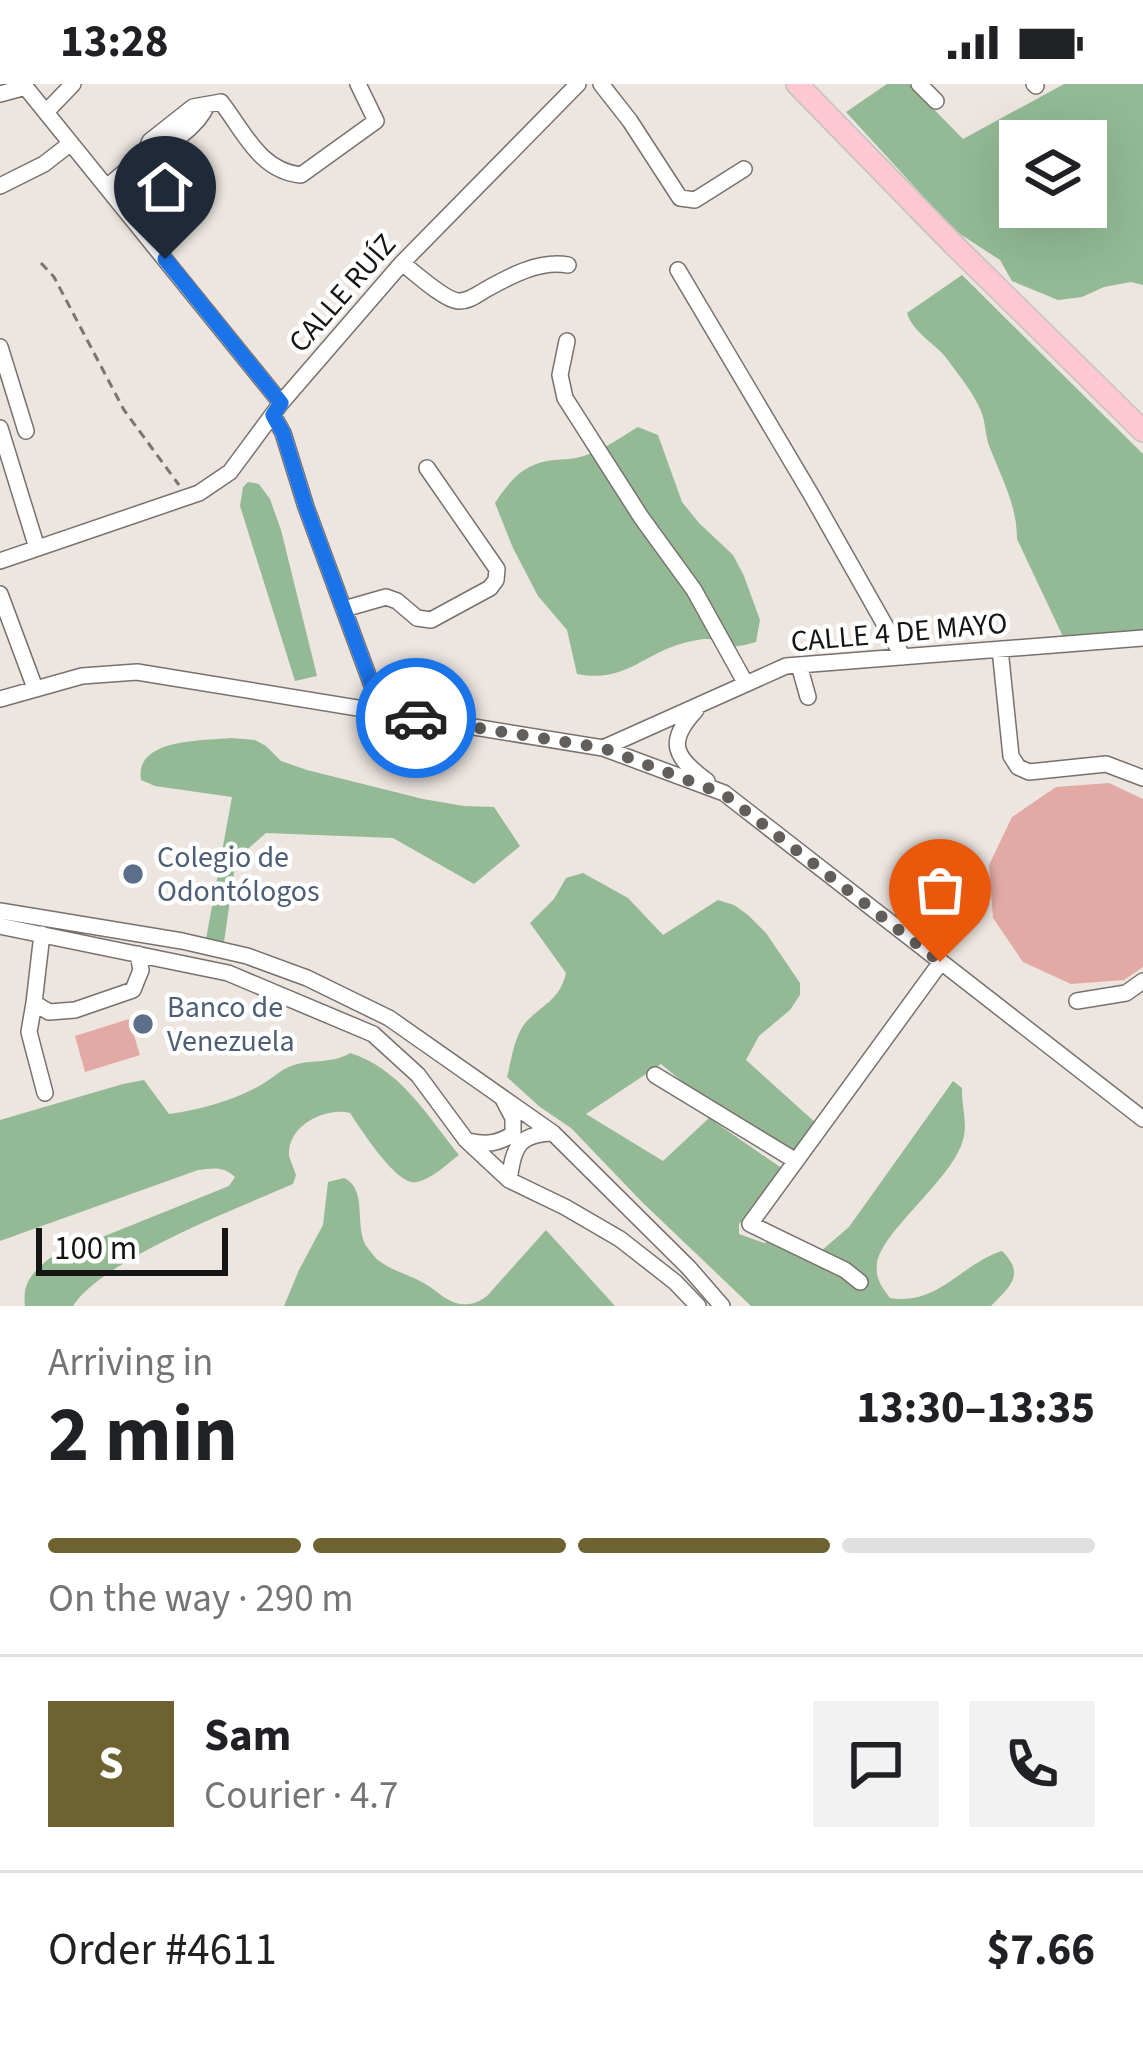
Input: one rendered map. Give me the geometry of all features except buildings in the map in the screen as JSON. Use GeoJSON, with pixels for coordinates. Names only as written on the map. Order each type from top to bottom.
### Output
{"type":"FeatureCollection","features":[{"type":"Feature","properties":{"kind":"main road"},"geometry":{"type":"LineString","coordinates":[[797,84],[1143,431]]}},
{"type":"Feature","properties":{"kind":"street"},"geometry":{"type":"LineString","coordinates":[[46,112],[73,84]]}},
{"type":"Feature","properties":{"kind":"street"},"geometry":{"type":"LineString","coordinates":[[106,187],[144,155],[149,141],[193,106],[221,102],[268,165],[301,175],[376,121],[358,84]]}},
{"type":"Feature","properties":{"kind":"street","name":"CALLE RUÍZ"},"geometry":{"type":"LineString","coordinates":[[0,561],[199,494],[230,472],[277,409],[402,263],[578,84]]}},
{"type":"Feature","properties":{"kind":"street"},"geometry":{"type":"LineString","coordinates":[[601,84],[680,198],[694,200],[744,169]]}},
{"type":"Feature","properties":{"kind":"street"},"geometry":{"type":"LineString","coordinates":[[919,84],[936,101]]}},
{"type":"Feature","properties":{"kind":"street"},"geometry":{"type":"LineString","coordinates":[[0,94],[24,86],[277,409],[382,713]]}},
{"type":"Feature","properties":{"kind":"street"},"geometry":{"type":"LineString","coordinates":[[0,186],[44,164],[71,142]]}},
{"type":"Feature","properties":{"kind":"street"},"geometry":{"type":"LineString","coordinates":[[402,263],[458,301],[542,264],[568,265]]}},
{"type":"Feature","properties":{"kind":"street"},"geometry":{"type":"LineString","coordinates":[[678,270],[903,657]]}},
{"type":"Feature","properties":{"kind":"street"},"geometry":{"type":"LineString","coordinates":[[567,341],[560,375],[565,398],[694,590],[746,684]]}},
{"type":"Feature","properties":{"kind":"street"},"geometry":{"type":"LineString","coordinates":[[0,347],[26,431]]}},
{"type":"Feature","properties":{"kind":"street"},"geometry":{"type":"LineString","coordinates":[[0,428],[37,548]]}},
{"type":"Feature","properties":{"kind":"street"},"geometry":{"type":"LineString","coordinates":[[344,609],[386,598],[417,618],[431,620],[490,588],[496,580],[497,569],[427,468]]}},
{"type":"Feature","properties":{"kind":"street"},"geometry":{"type":"LineString","coordinates":[[0,594],[6,632],[34,688]]}},
{"type":"Feature","properties":{"kind":"street","name":"CALLE 4 DE MAYO"},"geometry":{"type":"LineString","coordinates":[[603,748],[786,667],[1143,638]]}},
{"type":"Feature","properties":{"kind":"street"},"geometry":{"type":"LineString","coordinates":[[1000,649],[1011,756],[1018,767],[1029,772],[1106,764],[1143,778]]}},
{"type":"Feature","properties":{"kind":"street"},"geometry":{"type":"LineString","coordinates":[[799,665],[808,697]]}},
{"type":"Feature","properties":{"kind":"street"},"geometry":{"type":"LineString","coordinates":[[0,698],[82,676],[137,672],[603,748],[724,794]]}},
{"type":"Feature","properties":{"kind":"street"},"geometry":{"type":"LineString","coordinates":[[702,704],[678,734],[680,758],[1143,1119]]}},
{"type":"Feature","properties":{"kind":"street"},"geometry":{"type":"LineString","coordinates":[[0,911],[247,956],[307,978],[389,1018],[553,1133],[722,1306]]}},
{"type":"Feature","properties":{"kind":"street"},"geometry":{"type":"LineString","coordinates":[[0,926],[228,973],[373,1034],[418,1076],[466,1140],[509,1180],[620,1239],[698,1306]]}},
{"type":"Feature","properties":{"kind":"street"},"geometry":{"type":"LineString","coordinates":[[41,934],[28,1032],[44,1093]]}},
{"type":"Feature","properties":{"kind":"street"},"geometry":{"type":"LineString","coordinates":[[34,1003],[49,1012],[75,1010],[134,990],[141,970],[138,954]]}},
{"type":"Feature","properties":{"kind":"street"},"geometry":{"type":"LineString","coordinates":[[860,1282],[845,1270],[750,1224],[940,962]]}},
{"type":"Feature","properties":{"kind":"street"},"geometry":{"type":"LineString","coordinates":[[1077,1001],[1126,993],[1143,981]]}},
{"type":"Feature","properties":{"kind":"street"},"geometry":{"type":"LineString","coordinates":[[655,1076],[796,1161]]}},
{"type":"Feature","properties":{"kind":"street"},"geometry":{"type":"LineString","coordinates":[[466,1140],[487,1145],[513,1134],[513,1118],[501,1096]]}},
{"type":"Feature","properties":{"kind":"street"},"geometry":{"type":"LineString","coordinates":[[509,1180],[514,1151],[521,1142],[535,1134],[553,1133]]}},
{"type":"Feature","properties":{"kind":"path"},"geometry":{"type":"LineString","coordinates":[[41,263],[54,277],[124,410],[188,497]]}},
{"type":"Feature","properties":{"kind":"green space"},"geometry":{"type":"Polygon","coordinates":[[[887,84],[909,84],[963,139],[1064,84],[1143,84],[1143,285],[1131,282],[1058,300],[1012,281],[1000,260],[954,230],[846,112],[887,84]]]}},
{"type":"Feature","properties":{"kind":"green space"},"geometry":{"type":"Polygon","coordinates":[[[962,275],[1143,454],[1143,634],[1066,643],[1017,539],[1012,503],[978,405],[945,356],[907,313],[962,275]]]}},
{"type":"Feature","properties":{"kind":"green space"},"geometry":{"type":"Polygon","coordinates":[[[638,427],[658,435],[682,502],[733,555],[760,620],[756,642],[731,646],[699,640],[610,674],[577,674],[567,630],[538,596],[495,503],[530,467],[584,456],[638,427]]]}},
{"type":"Feature","properties":{"kind":"green space"},"geometry":{"type":"Polygon","coordinates":[[[248,482],[259,484],[270,499],[317,676],[295,681],[240,506],[248,482]]]}},
{"type":"Feature","properties":{"kind":"green space"},"geometry":{"type":"Polygon","coordinates":[[[255,740],[281,761],[307,770],[423,799],[494,807],[520,846],[474,884],[393,838],[266,833],[236,859],[224,942],[206,939],[232,797],[155,786],[141,780],[142,766],[148,756],[173,744],[255,740]]]}},
{"type":"Feature","properties":{"kind":"green space"},"geometry":{"type":"Polygon","coordinates":[[[583,873],[628,898],[663,935],[718,900],[734,905],[766,933],[800,983],[800,995],[759,1036],[746,1060],[817,1124],[804,1147],[790,1152],[708,1103],[661,1064],[586,1114],[663,1161],[709,1118],[783,1169],[739,1224],[739,1234],[764,1243],[789,1235],[821,1251],[849,1227],[953,1081],[962,1088],[962,1143],[944,1174],[890,1238],[881,1252],[877,1274],[890,1298],[907,1299],[936,1290],[1002,1251],[1013,1267],[1013,1280],[991,1306],[751,1306],[571,1128],[507,1077],[520,1032],[556,995],[566,973],[530,923],[554,899],[566,878],[583,873]]]}},
{"type":"Feature","properties":{"kind":"green space"},"geometry":{"type":"Polygon","coordinates":[[[350,1053],[398,1082],[459,1155],[428,1178],[409,1181],[380,1155],[350,1113],[320,1116],[301,1127],[290,1145],[296,1175],[293,1184],[141,1253],[112,1270],[73,1306],[25,1306],[30,1278],[50,1258],[229,1186],[235,1177],[222,1169],[198,1170],[0,1241],[0,1120],[144,1080],[169,1114],[181,1112],[239,1096],[294,1065],[350,1053]]]}},
{"type":"Feature","properties":{"kind":"green space"},"geometry":{"type":"Polygon","coordinates":[[[344,1178],[356,1190],[363,1237],[375,1258],[450,1301],[469,1304],[487,1296],[546,1230],[615,1306],[284,1306],[323,1225],[328,1182],[344,1178]]]}},
{"type":"Feature","properties":{"kind":"way so far"},"geometry":{"type":"LineString","coordinates":[[416,718],[603,748],[724,794],[940,962]]}},
{"type":"Feature","properties":{"kind":"place","name":"Colegio de Odontólogos"},"geometry":{"type":"Point","coordinates":[133,874]}},
{"type":"Feature","properties":{"kind":"place","name":"Banco de Venezuela"},"geometry":{"type":"Point","coordinates":[143,1024]}},
{"type":"Feature","properties":{"kind":"route"},"geometry":{"type":"LineString","coordinates":[[165,259],[281,403],[273,415],[382,713],[416,718]]}}]}
